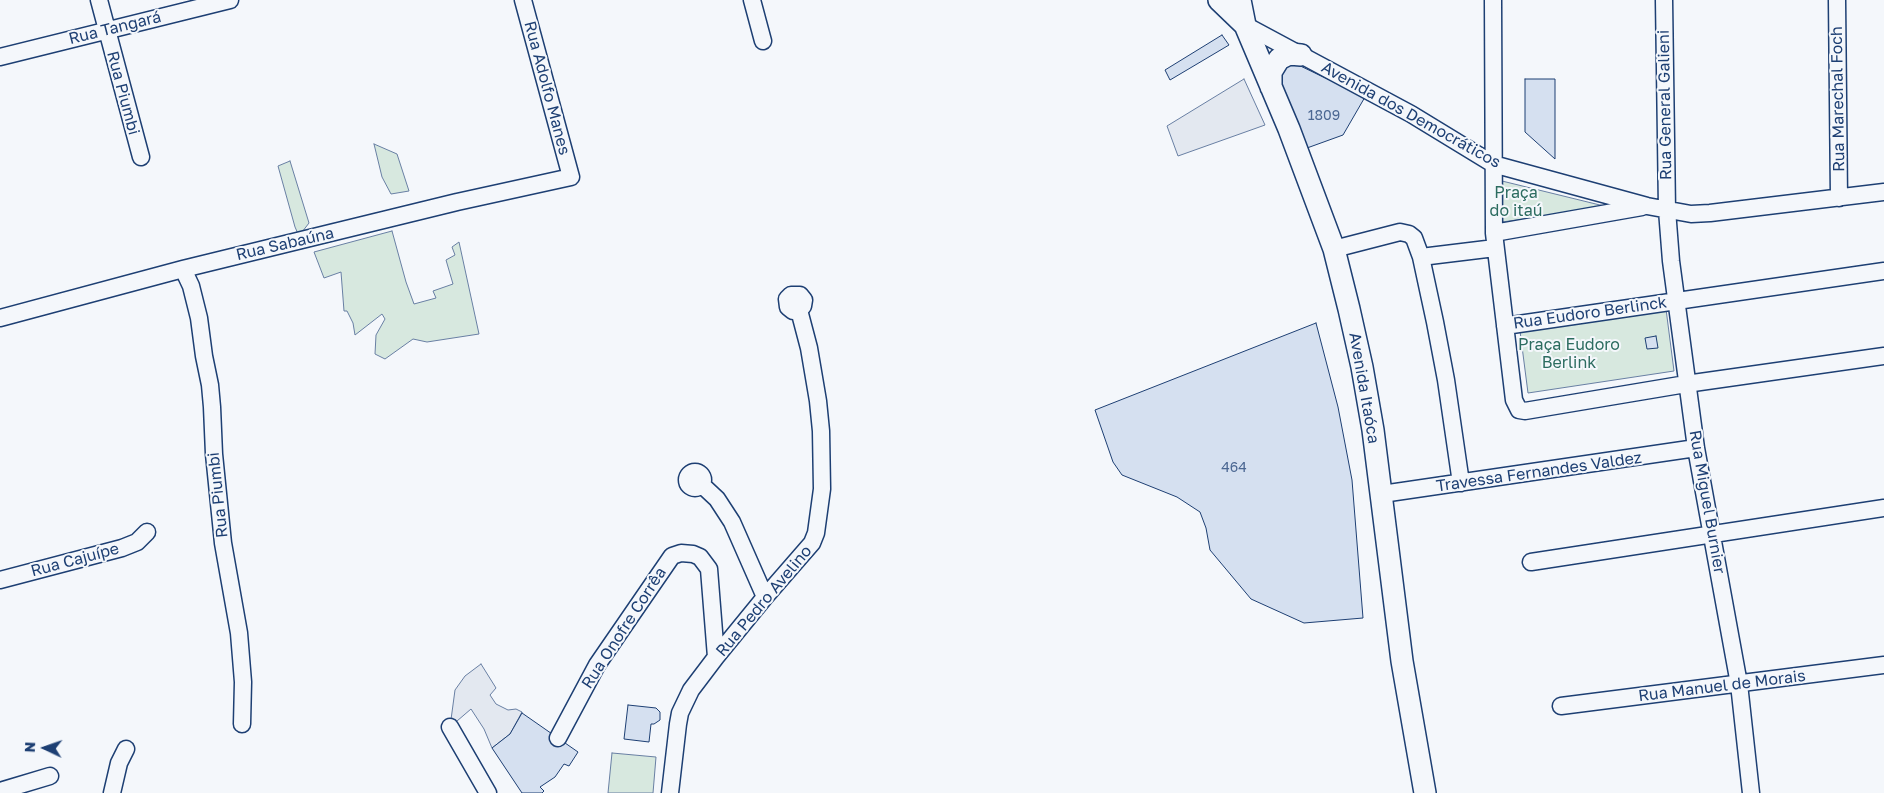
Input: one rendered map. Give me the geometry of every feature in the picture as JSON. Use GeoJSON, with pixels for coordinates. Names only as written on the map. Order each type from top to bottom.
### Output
{"type":"FeatureCollection","features":[{"type":"Feature","properties":{"kind":"main road","name":"Avenida dos Democráticos"},"geometry":{"type":"LineString","coordinates":[[1219,0],[1245,25]]}},
{"type":"Feature","properties":{"kind":"main road","name":"Avenida Itaóca"},"geometry":{"type":"LineString","coordinates":[[1240,0],[1245,25],[1293,138],[1334,250],[1362,367],[1382,494],[1392,592],[1402,661],[1425,793]]}},
{"type":"Feature","properties":{"kind":"main road"},"geometry":{"type":"LineString","coordinates":[[1272,88],[1271,72],[1275,63],[1289,54],[1301,55]]}},
{"type":"Feature","properties":{"kind":"street","name":"Rua Piumbi"},"geometry":{"type":"LineString","coordinates":[[99,0],[141,158]]}},
{"type":"Feature","properties":{"kind":"street","name":"Rua Tangará"},"geometry":{"type":"LineString","coordinates":[[0,57],[230,0]]}},
{"type":"Feature","properties":{"kind":"street","name":"Rua Adolfo Manes"},"geometry":{"type":"LineString","coordinates":[[523,0],[572,177]]}},
{"type":"Feature","properties":{"kind":"street"},"geometry":{"type":"LineString","coordinates":[[752,0],[763,40]]}},
{"type":"Feature","properties":{"kind":"street"},"geometry":{"type":"LineString","coordinates":[[1494,0],[1493,164],[1495,241],[1514,400],[1519,410],[1525,411],[1686,384],[1884,356]]}},
{"type":"Feature","properties":{"kind":"street","name":"Rua General Galieni"},"geometry":{"type":"LineString","coordinates":[[1664,0],[1667,210]]}},
{"type":"Feature","properties":{"kind":"street","name":"Rua Marechal Foch"},"geometry":{"type":"LineString","coordinates":[[1837,0],[1839,198]]}},
{"type":"Feature","properties":{"kind":"street","name":"Avenida dos Democráticos"},"geometry":{"type":"LineString","coordinates":[[1245,25],[1411,114],[1493,164],[1647,206],[1691,214],[1710,213],[1884,192]]}},
{"type":"Feature","properties":{"kind":"street","name":"Rua Sabaúna"},"geometry":{"type":"LineString","coordinates":[[0,318],[183,268],[457,202],[572,177]]}},
{"type":"Feature","properties":{"kind":"street"},"geometry":{"type":"LineString","coordinates":[[1422,257],[1647,206]]}},
{"type":"Feature","properties":{"kind":"street","name":"Rua Miguel Burnier"},"geometry":{"type":"LineString","coordinates":[[1667,210],[1686,384],[1739,684],[1751,793]]}},
{"type":"Feature","properties":{"kind":"street"},"geometry":{"type":"LineString","coordinates":[[1334,250],[1405,233],[1414,238],[1422,257],[1446,380],[1462,483]]}},
{"type":"Feature","properties":{"kind":"street","name":"Rua Piumbi"},"geometry":{"type":"LineString","coordinates":[[183,268],[191,286],[199,318],[210,385],[214,454],[223,542],[240,633],[243,682],[242,724]]}},
{"type":"Feature","properties":{"kind":"street","name":"Rua Eudoro Berlinck"},"geometry":{"type":"LineString","coordinates":[[1504,326],[1884,271]]}},
{"type":"Feature","properties":{"kind":"street","name":"Rua Pedro Avelino"},"geometry":{"type":"LineString","coordinates":[[670,793],[680,713],[691,690],[765,597],[812,544],[818,524],[822,489],[820,423],[815,379],[799,310]]}},
{"type":"Feature","properties":{"kind":"street","name":"Travessa Fernandes Valdez"},"geometry":{"type":"LineString","coordinates":[[1382,494],[1696,448]]}},
{"type":"Feature","properties":{"kind":"street"},"geometry":{"type":"LineString","coordinates":[[702,486],[717,499],[732,522],[765,597]]}},
{"type":"Feature","properties":{"kind":"street"},"geometry":{"type":"LineString","coordinates":[[1531,562],[1884,508]]}},
{"type":"Feature","properties":{"kind":"street","name":"Rua Cajuípe"},"geometry":{"type":"LineString","coordinates":[[0,580],[122,548],[137,542],[147,532]]}},
{"type":"Feature","properties":{"kind":"street","name":"Rua Onofre Corrêa"},"geometry":{"type":"LineString","coordinates":[[558,738],[597,665],[672,556],[681,552],[700,557],[709,569],[716,657]]}},
{"type":"Feature","properties":{"kind":"street","name":"Rua Manuel de Morais"},"geometry":{"type":"LineString","coordinates":[[1560,706],[1884,665]]}},
{"type":"Feature","properties":{"kind":"street"},"geometry":{"type":"LineString","coordinates":[[450,727],[488,793]]}},
{"type":"Feature","properties":{"kind":"street"},"geometry":{"type":"LineString","coordinates":[[112,793],[126,749]]}},
{"type":"Feature","properties":{"kind":"street"},"geometry":{"type":"LineString","coordinates":[[0,791],[50,776]]}},
{"type":"Feature","properties":{"kind":"green space"},"geometry":{"type":"Polygon","coordinates":[[[374,144],[397,154],[409,191],[391,194],[382,177],[374,144]]]}},
{"type":"Feature","properties":{"kind":"green space"},"geometry":{"type":"Polygon","coordinates":[[[290,161],[309,223],[299,236],[278,166],[290,161]]]}},
{"type":"Feature","properties":{"kind":"green space","name":"Praça do itaú"},"geometry":{"type":"Polygon","coordinates":[[[1502,181],[1604,206],[1604,208],[1502,222],[1502,181]]]}},
{"type":"Feature","properties":{"kind":"green space"},"geometry":{"type":"Polygon","coordinates":[[[392,231],[414,304],[436,298],[433,291],[453,284],[446,260],[455,255],[452,247],[459,242],[479,334],[427,342],[413,339],[385,359],[375,354],[376,335],[385,319],[382,314],[355,335],[353,323],[347,311],[344,311],[341,272],[324,278],[314,252],[392,231]]]}},
{"type":"Feature","properties":{"kind":"green space","name":"Praça Eudoro Berlink"},"geometry":{"type":"Polygon","coordinates":[[[1666,309],[1674,371],[1528,393],[1520,331],[1666,309]]]}},
{"type":"Feature","properties":{"kind":"green space"},"geometry":{"type":"Polygon","coordinates":[[[612,753],[656,757],[653,793],[608,793],[612,753]]]}},
{"type":"Feature","properties":{"kind":"shaded area"},"geometry":{"type":"Polygon","coordinates":[[[1244,79],[1265,125],[1178,156],[1167,126],[1244,79]]]}},
{"type":"Feature","properties":{"kind":"shaded area"},"geometry":{"type":"Polygon","coordinates":[[[481,664],[496,688],[490,695],[496,704],[508,710],[516,709],[522,712],[510,734],[492,748],[484,729],[471,709],[450,727],[455,690],[465,676],[481,664]]]}},
{"type":"Feature","properties":{"kind":"building"},"geometry":{"type":"Polygon","coordinates":[[[1222,35],[1229,45],[1170,80],[1165,70],[1222,35]]]}},
{"type":"Feature","properties":{"kind":"building"},"geometry":{"type":"Polygon","coordinates":[[[1290,61],[1365,97],[1343,135],[1307,148],[1280,80],[1281,67],[1290,61]]]}},
{"type":"Feature","properties":{"kind":"building"},"geometry":{"type":"Polygon","coordinates":[[[1525,79],[1555,79],[1555,159],[1525,132],[1525,79]]]}},
{"type":"Feature","properties":{"kind":"building"},"geometry":{"type":"Polygon","coordinates":[[[1316,323],[1338,407],[1352,480],[1363,618],[1304,623],[1251,599],[1210,550],[1206,528],[1200,512],[1177,497],[1122,475],[1113,462],[1095,410],[1316,323]]]}},
{"type":"Feature","properties":{"kind":"building"},"geometry":{"type":"Polygon","coordinates":[[[1656,336],[1658,348],[1647,349],[1645,338],[1656,336]]]}},
{"type":"Feature","properties":{"kind":"building"},"geometry":{"type":"Polygon","coordinates":[[[628,705],[656,708],[660,712],[660,720],[651,724],[649,742],[624,739],[628,705]]]}},
{"type":"Feature","properties":{"kind":"building"},"geometry":{"type":"Polygon","coordinates":[[[522,713],[578,752],[569,766],[564,764],[555,777],[540,787],[544,791],[542,793],[522,793],[492,748],[510,734],[522,713]]]}}]}
